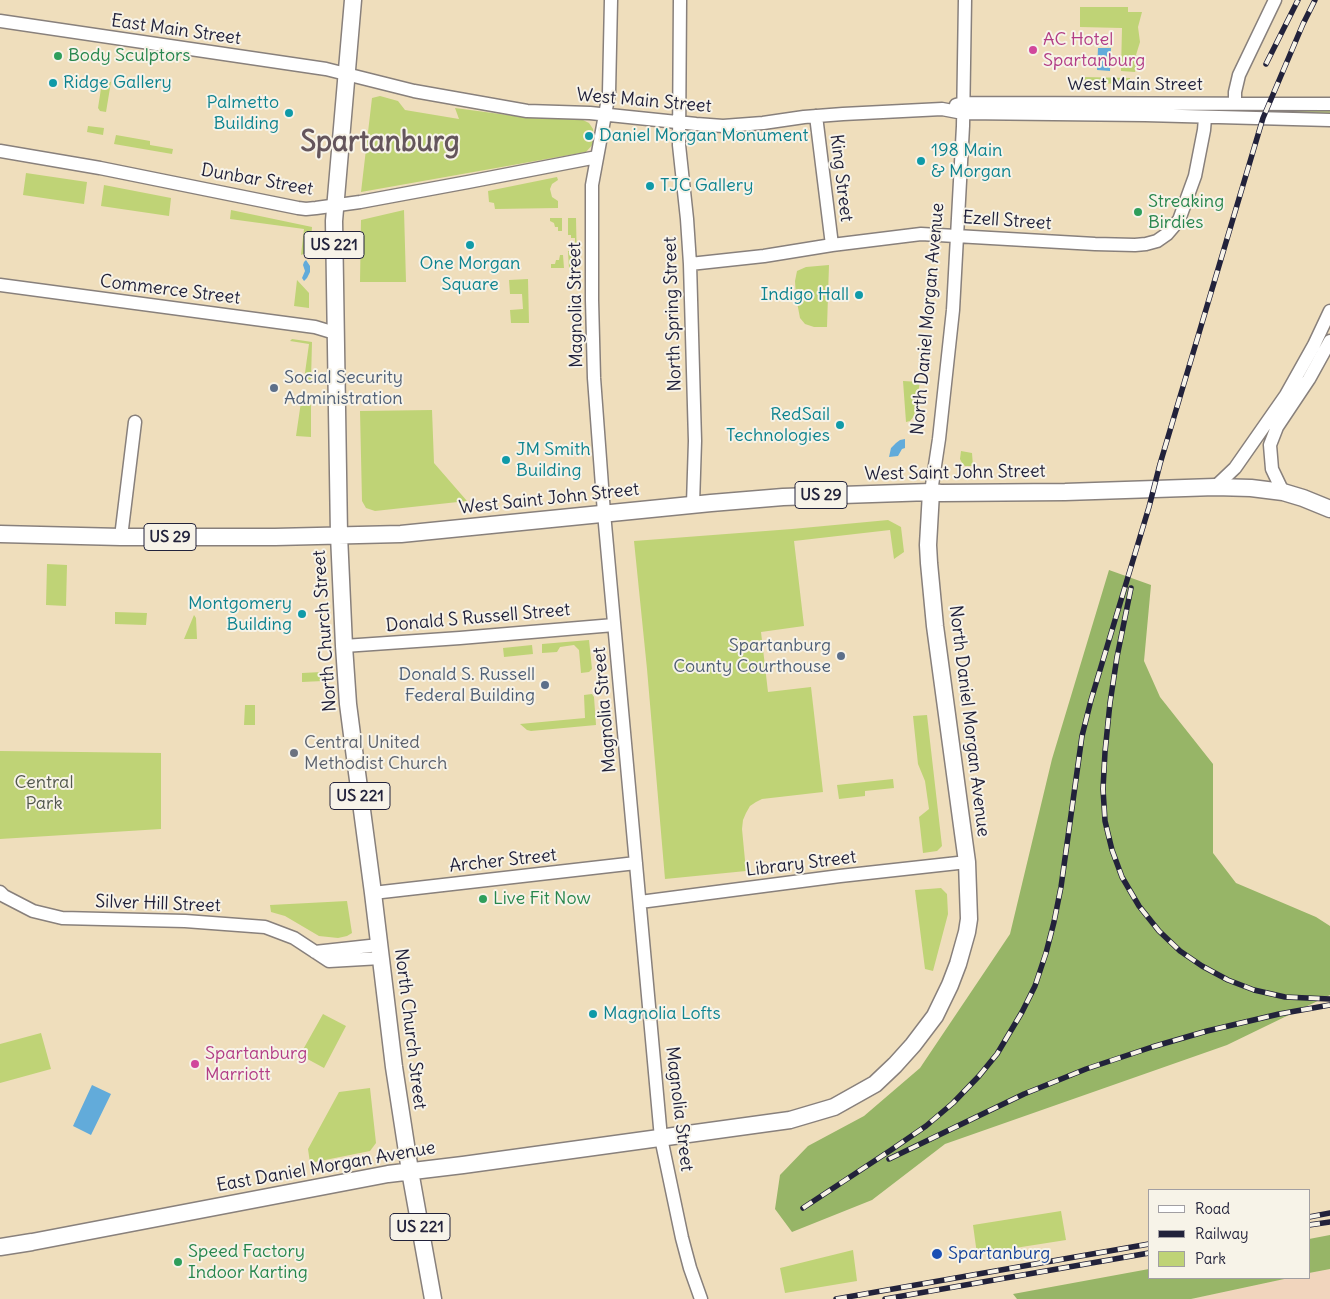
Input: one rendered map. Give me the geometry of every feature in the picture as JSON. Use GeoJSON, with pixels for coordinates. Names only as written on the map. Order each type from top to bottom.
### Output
{"type":"FeatureCollection","features":[{"type":"Feature","properties":{"kind":"main road","name":"US 221"},"geometry":{"type":"LineString","coordinates":[[346,75],[354,0]]}},
{"type":"Feature","properties":{"kind":"main road","name":"North Church Street"},"geometry":{"type":"LineString","coordinates":[[346,75],[334,221],[339,535],[344,646],[350,722],[394,1068],[433,1299]]}},
{"type":"Feature","properties":{"kind":"main road","name":"West Saint John Street"},"geometry":{"type":"LineString","coordinates":[[339,535],[401,534],[693,504],[792,497],[931,492],[1064,492],[1215,487],[1251,488],[1283,492],[1330,509]]}},
{"type":"Feature","properties":{"kind":"main road","name":"North Daniel Morgan Avenue"},"geometry":{"type":"LineString","coordinates":[[661,1138],[804,1117],[834,1108],[875,1084],[913,1045],[934,1016],[958,964],[969,919],[966,862],[930,571],[928,545],[931,492]]}},
{"type":"Feature","properties":{"kind":"main road","name":"US 29"},"geometry":{"type":"LineString","coordinates":[[0,534],[274,538],[339,535]]}},
{"type":"Feature","properties":{"kind":"main road","name":"East Daniel Morgan Avenue"},"geometry":{"type":"LineString","coordinates":[[0,1247],[388,1174],[661,1138]]}},
{"type":"Feature","properties":{"kind":"street","name":"Magnolia Street"},"geometry":{"type":"LineString","coordinates":[[611,0],[609,93],[592,185],[594,378],[604,513],[661,1138],[682,1238],[701,1299]]}},
{"type":"Feature","properties":{"kind":"street","name":"North Spring Street"},"geometry":{"type":"LineString","coordinates":[[680,0],[679,145],[690,264],[695,440],[693,504]]}},
{"type":"Feature","properties":{"kind":"street","name":"North Daniel Morgan Avenue"},"geometry":{"type":"LineString","coordinates":[[931,492],[939,439],[953,310],[963,108],[965,0]]}},
{"type":"Feature","properties":{"kind":"street"},"geometry":{"type":"LineString","coordinates":[[1235,103],[1235,92],[1239,75],[1275,0]]}},
{"type":"Feature","properties":{"kind":"street","name":"East Main Street"},"geometry":{"type":"LineString","coordinates":[[0,21],[326,69],[346,75]]}},
{"type":"Feature","properties":{"kind":"street","name":"West Main Street"},"geometry":{"type":"LineString","coordinates":[[346,75],[414,91],[527,111],[605,114],[723,126],[880,111],[1235,103],[1330,104]]}},
{"type":"Feature","properties":{"kind":"street","name":"West Main Street"},"geometry":{"type":"LineString","coordinates":[[963,108],[1205,118],[1330,120]]}},
{"type":"Feature","properties":{"kind":"street","name":"King Street"},"geometry":{"type":"LineString","coordinates":[[816,116],[832,245]]}},
{"type":"Feature","properties":{"kind":"street","name":"Ezell Street"},"geometry":{"type":"LineString","coordinates":[[690,264],[764,256],[921,234],[957,235],[977,238],[1146,244],[1158,240],[1167,234],[1179,220],[1195,176],[1205,118]]}},
{"type":"Feature","properties":{"kind":"street","name":"Dunbar Street"},"geometry":{"type":"LineString","coordinates":[[0,151],[110,170],[298,208],[335,206],[597,157]]}},
{"type":"Feature","properties":{"kind":"street","name":"Commerce Street"},"geometry":{"type":"LineString","coordinates":[[0,285],[305,325],[335,334]]}},
{"type":"Feature","properties":{"kind":"street"},"geometry":{"type":"LineString","coordinates":[[1215,487],[1236,468],[1286,395],[1314,345],[1330,311]]}},
{"type":"Feature","properties":{"kind":"street"},"geometry":{"type":"LineString","coordinates":[[1283,492],[1272,469],[1270,445],[1277,427],[1309,379],[1330,341]]}},
{"type":"Feature","properties":{"kind":"street"},"geometry":{"type":"LineString","coordinates":[[121,537],[135,422]]}},
{"type":"Feature","properties":{"kind":"street","name":"Donald S Russell Street"},"geometry":{"type":"LineString","coordinates":[[344,646],[614,625]]}},
{"type":"Feature","properties":{"kind":"street","name":"Library Street"},"geometry":{"type":"LineString","coordinates":[[640,902],[966,862]]}},
{"type":"Feature","properties":{"kind":"street","name":"Archer Street"},"geometry":{"type":"LineString","coordinates":[[373,893],[636,863]]}},
{"type":"Feature","properties":{"kind":"street","name":"Silver Hill Street"},"geometry":{"type":"LineString","coordinates":[[0,892],[33,911],[62,918],[185,921],[265,927],[294,938],[329,961],[380,951]]}},
{"type":"Feature","properties":{"kind":"street"},"geometry":{"type":"LineString","coordinates":[[315,952],[380,951]]}},
{"type":"Feature","properties":{"kind":"shaded area"},"geometry":{"type":"Polygon","coordinates":[[[1330,1269],[1330,1299],[1191,1299],[1284,1279],[1310,1279],[1310,1273],[1330,1269]]]}},
{"type":"Feature","properties":{"kind":"green space"},"geometry":{"type":"Polygon","coordinates":[[[1080,7],[1128,7],[1128,12],[1142,12],[1138,27],[1140,42],[1136,55],[1138,64],[1135,72],[1121,71],[1122,28],[1080,27],[1080,7]]]}},
{"type":"Feature","properties":{"kind":"green space"},"geometry":{"type":"Polygon","coordinates":[[[1082,77],[1130,78],[1130,84],[1082,83],[1082,77]]]}},
{"type":"Feature","properties":{"kind":"green space"},"geometry":{"type":"Polygon","coordinates":[[[104,80],[111,82],[106,112],[100,111],[98,108],[102,82],[104,80]]]}},
{"type":"Feature","properties":{"kind":"green space"},"geometry":{"type":"Polygon","coordinates":[[[380,96],[398,101],[405,110],[459,119],[455,108],[530,118],[581,119],[589,123],[593,129],[594,143],[586,152],[361,192],[372,98],[380,96]]]}},
{"type":"Feature","properties":{"kind":"green space"},"geometry":{"type":"Polygon","coordinates":[[[1287,109],[1330,109],[1330,115],[1286,113],[1287,109]]]}},
{"type":"Feature","properties":{"kind":"green space"},"geometry":{"type":"Polygon","coordinates":[[[88,126],[104,128],[103,135],[87,132],[88,126]]]}},
{"type":"Feature","properties":{"kind":"green space"},"geometry":{"type":"Polygon","coordinates":[[[116,135],[150,141],[150,145],[173,149],[172,154],[114,144],[116,135]]]}},
{"type":"Feature","properties":{"kind":"green space"},"geometry":{"type":"Polygon","coordinates":[[[26,173],[87,182],[84,204],[23,195],[26,173]]]}},
{"type":"Feature","properties":{"kind":"green space"},"geometry":{"type":"Polygon","coordinates":[[[557,177],[558,180],[552,184],[550,189],[552,197],[558,201],[558,208],[495,209],[494,203],[489,202],[488,191],[557,177]]]}},
{"type":"Feature","properties":{"kind":"green space"},"geometry":{"type":"Polygon","coordinates":[[[104,185],[171,198],[169,216],[101,206],[104,185]]]}},
{"type":"Feature","properties":{"kind":"green space"},"geometry":{"type":"Polygon","coordinates":[[[231,210],[312,227],[310,251],[301,255],[304,229],[230,219],[231,210]]]}},
{"type":"Feature","properties":{"kind":"green space"},"geometry":{"type":"Polygon","coordinates":[[[404,210],[406,282],[360,282],[361,220],[404,210]]]}},
{"type":"Feature","properties":{"kind":"green space"},"geometry":{"type":"Polygon","coordinates":[[[550,218],[562,218],[562,231],[558,231],[558,227],[555,227],[550,218]]]}},
{"type":"Feature","properties":{"kind":"green space"},"geometry":{"type":"Polygon","coordinates":[[[568,218],[576,218],[577,268],[569,268],[568,251],[575,247],[575,238],[571,238],[571,235],[568,235],[568,218]]]}},
{"type":"Feature","properties":{"kind":"green space"},"geometry":{"type":"Polygon","coordinates":[[[560,255],[563,255],[564,268],[551,268],[551,264],[555,264],[556,260],[559,260],[560,255]]]}},
{"type":"Feature","properties":{"kind":"green space"},"geometry":{"type":"Polygon","coordinates":[[[829,265],[827,327],[814,327],[805,324],[800,318],[796,297],[795,281],[797,271],[806,267],[829,265]]]}},
{"type":"Feature","properties":{"kind":"green space"},"geometry":{"type":"Polygon","coordinates":[[[528,279],[529,323],[511,323],[510,310],[523,309],[522,294],[510,294],[509,280],[528,279]]]}},
{"type":"Feature","properties":{"kind":"green space"},"geometry":{"type":"Polygon","coordinates":[[[297,280],[309,293],[309,308],[294,306],[297,280]]]}},
{"type":"Feature","properties":{"kind":"green space"},"geometry":{"type":"Polygon","coordinates":[[[292,339],[312,342],[311,380],[304,380],[309,344],[290,341],[292,339]]]}},
{"type":"Feature","properties":{"kind":"green space"},"geometry":{"type":"Polygon","coordinates":[[[903,381],[920,382],[914,416],[910,421],[906,422],[903,381]]]}},
{"type":"Feature","properties":{"kind":"green space"},"geometry":{"type":"Polygon","coordinates":[[[301,402],[311,403],[311,437],[296,436],[301,402]]]}},
{"type":"Feature","properties":{"kind":"green space"},"geometry":{"type":"Polygon","coordinates":[[[432,410],[434,463],[467,501],[375,511],[366,508],[362,501],[360,411],[432,410]]]}},
{"type":"Feature","properties":{"kind":"green space"},"geometry":{"type":"Polygon","coordinates":[[[961,451],[972,453],[973,466],[965,466],[962,463],[960,459],[961,451]]]}},
{"type":"Feature","properties":{"kind":"green space"},"geometry":{"type":"Polygon","coordinates":[[[888,520],[901,527],[904,552],[894,559],[890,530],[794,541],[804,626],[761,632],[768,692],[811,687],[823,792],[762,799],[750,806],[743,820],[742,829],[746,871],[665,879],[634,541],[888,520]]]}},
{"type":"Feature","properties":{"kind":"green space"},"geometry":{"type":"Polygon","coordinates":[[[47,564],[67,565],[66,606],[46,605],[47,564]]]}},
{"type":"Feature","properties":{"kind":"green space"},"geometry":{"type":"Polygon","coordinates":[[[1109,570],[1151,585],[1144,661],[1160,697],[1213,764],[1213,853],[1236,883],[1316,917],[1330,926],[1330,995],[1227,1045],[945,1144],[872,1200],[792,1232],[775,1209],[780,1175],[808,1146],[864,1116],[920,1068],[1010,934],[1052,759],[1109,570]]]}},
{"type":"Feature","properties":{"kind":"green space"},"geometry":{"type":"Polygon","coordinates":[[[115,612],[147,613],[146,625],[115,624],[115,612]]]}},
{"type":"Feature","properties":{"kind":"green space"},"geometry":{"type":"Polygon","coordinates":[[[194,615],[196,618],[197,639],[184,639],[194,615]]]}},
{"type":"Feature","properties":{"kind":"green space"},"geometry":{"type":"Polygon","coordinates":[[[589,640],[592,669],[589,672],[581,673],[579,650],[574,645],[560,647],[557,652],[542,653],[542,644],[589,640]]]}},
{"type":"Feature","properties":{"kind":"green space"},"geometry":{"type":"Polygon","coordinates":[[[532,645],[533,654],[504,657],[503,648],[532,645]]]}},
{"type":"Feature","properties":{"kind":"green space"},"geometry":{"type":"Polygon","coordinates":[[[322,672],[323,681],[302,682],[302,673],[322,672]]]}},
{"type":"Feature","properties":{"kind":"green space"},"geometry":{"type":"Polygon","coordinates":[[[592,694],[594,697],[596,725],[531,731],[520,724],[585,718],[584,695],[592,694]]]}},
{"type":"Feature","properties":{"kind":"green space"},"geometry":{"type":"Polygon","coordinates":[[[245,705],[255,705],[255,725],[244,725],[245,705]]]}},
{"type":"Feature","properties":{"kind":"green space"},"geometry":{"type":"Polygon","coordinates":[[[927,715],[942,846],[937,851],[923,853],[919,817],[929,809],[925,781],[918,764],[913,716],[927,715]]]}},
{"type":"Feature","properties":{"kind":"green space","name":"Central Park"},"geometry":{"type":"Polygon","coordinates":[[[0,751],[161,753],[161,829],[0,839],[0,751]]]}},
{"type":"Feature","properties":{"kind":"green space"},"geometry":{"type":"Polygon","coordinates":[[[893,779],[894,788],[865,791],[865,796],[839,799],[837,785],[893,779]]]}},
{"type":"Feature","properties":{"kind":"green space"},"geometry":{"type":"Polygon","coordinates":[[[941,888],[947,894],[948,914],[933,971],[925,969],[915,890],[941,888]]]}},
{"type":"Feature","properties":{"kind":"green space"},"geometry":{"type":"Polygon","coordinates":[[[347,901],[352,933],[338,938],[319,936],[285,916],[271,912],[270,905],[347,901]]]}},
{"type":"Feature","properties":{"kind":"green space"},"geometry":{"type":"Polygon","coordinates":[[[323,1014],[346,1026],[324,1068],[300,1055],[323,1014]]]}},
{"type":"Feature","properties":{"kind":"green space"},"geometry":{"type":"Polygon","coordinates":[[[41,1033],[51,1069],[0,1083],[0,1044],[41,1033]]]}},
{"type":"Feature","properties":{"kind":"green space"},"geometry":{"type":"Polygon","coordinates":[[[370,1088],[376,1143],[370,1151],[310,1163],[308,1149],[339,1092],[370,1088]]]}},
{"type":"Feature","properties":{"kind":"green space"},"geometry":{"type":"Polygon","coordinates":[[[1061,1211],[1066,1240],[977,1254],[973,1225],[1061,1211]]]}},
{"type":"Feature","properties":{"kind":"green space"},"geometry":{"type":"Polygon","coordinates":[[[1330,1235],[1330,1269],[1310,1273],[1310,1239],[1330,1235]]]}},
{"type":"Feature","properties":{"kind":"green space"},"geometry":{"type":"Polygon","coordinates":[[[853,1250],[857,1281],[785,1293],[780,1268],[853,1250]]]}},
{"type":"Feature","properties":{"kind":"green space"},"geometry":{"type":"Polygon","coordinates":[[[1148,1269],[1148,1279],[1284,1279],[1191,1299],[1017,1299],[1013,1294],[1148,1269]]]}},
{"type":"Feature","properties":{"kind":"water"},"geometry":{"type":"Polygon","coordinates":[[[1098,48],[1111,48],[1110,71],[1097,70],[1098,48]]]}},
{"type":"Feature","properties":{"kind":"water"},"geometry":{"type":"Polygon","coordinates":[[[306,260],[310,266],[310,272],[304,281],[302,278],[305,271],[303,265],[306,260]]]}},
{"type":"Feature","properties":{"kind":"water"},"geometry":{"type":"Polygon","coordinates":[[[905,439],[905,448],[902,449],[898,456],[889,457],[891,448],[900,440],[905,439]]]}},
{"type":"Feature","properties":{"kind":"water"},"geometry":{"type":"Polygon","coordinates":[[[92,1085],[111,1094],[91,1135],[73,1126],[92,1085]]]}},
{"type":"Feature","properties":{"kind":"railway"},"geometry":{"type":"LineString","coordinates":[[1266,64],[1298,0]]}},
{"type":"Feature","properties":{"kind":"railway"},"geometry":{"type":"LineString","coordinates":[[803,1208],[926,1126],[953,1103],[997,1054],[1035,986],[1046,953],[1061,887],[1082,736],[1091,700],[1263,118],[1315,0]]}},
{"type":"Feature","properties":{"kind":"railway"},"geometry":{"type":"LineString","coordinates":[[1131,588],[1110,703],[1103,789],[1105,821],[1112,850],[1122,877],[1139,906],[1159,931],[1180,951],[1202,966],[1228,980],[1254,990],[1285,997],[1330,999]]}},
{"type":"Feature","properties":{"kind":"railway"},"geometry":{"type":"LineString","coordinates":[[889,1159],[1024,1094],[1086,1069],[1207,1031],[1279,1014],[1330,1005]]}},
{"type":"Feature","properties":{"kind":"railway"},"geometry":{"type":"LineString","coordinates":[[1310,1217],[1330,1213]]}},
{"type":"Feature","properties":{"kind":"railway"},"geometry":{"type":"LineString","coordinates":[[1310,1225],[1330,1222]]}},
{"type":"Feature","properties":{"kind":"railway"},"geometry":{"type":"LineString","coordinates":[[836,1299],[1148,1244]]}},
{"type":"Feature","properties":{"kind":"railway"},"geometry":{"type":"LineString","coordinates":[[885,1299],[1148,1253]]}},
{"type":"Feature","properties":{"kind":"place","name":"AC Hotel Spartanburg"},"geometry":{"type":"Point","coordinates":[1033,50]}},
{"type":"Feature","properties":{"kind":"place","name":"Body Sculptors"},"geometry":{"type":"Point","coordinates":[58,56]}},
{"type":"Feature","properties":{"kind":"place","name":"Ridge Gallery"},"geometry":{"type":"Point","coordinates":[53,83]}},
{"type":"Feature","properties":{"kind":"place","name":"Palmetto Building"},"geometry":{"type":"Point","coordinates":[289,113]}},
{"type":"Feature","properties":{"kind":"place","name":"Daniel Morgan Monument"},"geometry":{"type":"Point","coordinates":[589,136]}},
{"type":"Feature","properties":{"kind":"place","name":"198 Main & Morgan"},"geometry":{"type":"Point","coordinates":[921,161]}},
{"type":"Feature","properties":{"kind":"place","name":"TJC Gallery"},"geometry":{"type":"Point","coordinates":[650,186]}},
{"type":"Feature","properties":{"kind":"place","name":"Streaking Birdies"},"geometry":{"type":"Point","coordinates":[1138,212]}},
{"type":"Feature","properties":{"kind":"place","name":"One Morgan Square"},"geometry":{"type":"Point","coordinates":[470,245]}},
{"type":"Feature","properties":{"kind":"place","name":"Indigo Hall"},"geometry":{"type":"Point","coordinates":[859,295]}},
{"type":"Feature","properties":{"kind":"place","name":"Social Security Administration"},"geometry":{"type":"Point","coordinates":[274,388]}},
{"type":"Feature","properties":{"kind":"place","name":"RedSail Technologies"},"geometry":{"type":"Point","coordinates":[840,425]}},
{"type":"Feature","properties":{"kind":"place","name":"JM Smith Building"},"geometry":{"type":"Point","coordinates":[506,460]}},
{"type":"Feature","properties":{"kind":"place","name":"Montgomery Building"},"geometry":{"type":"Point","coordinates":[302,614]}},
{"type":"Feature","properties":{"kind":"place","name":"Spartanburg County Courthouse"},"geometry":{"type":"Point","coordinates":[841,656]}},
{"type":"Feature","properties":{"kind":"place","name":"Donald S. Russell Federal Building"},"geometry":{"type":"Point","coordinates":[545,685]}},
{"type":"Feature","properties":{"kind":"place","name":"Central United Methodist Church"},"geometry":{"type":"Point","coordinates":[294,753]}},
{"type":"Feature","properties":{"kind":"place","name":"Live Fit Now"},"geometry":{"type":"Point","coordinates":[483,899]}},
{"type":"Feature","properties":{"kind":"place","name":"Magnolia Lofts"},"geometry":{"type":"Point","coordinates":[593,1014]}},
{"type":"Feature","properties":{"kind":"place","name":"Spartanburg Marriott"},"geometry":{"type":"Point","coordinates":[195,1064]}},
{"type":"Feature","properties":{"kind":"place","name":"Spartanburg"},"geometry":{"type":"Point","coordinates":[937,1254]}},
{"type":"Feature","properties":{"kind":"place","name":"Speed Factory Indoor Karting"},"geometry":{"type":"Point","coordinates":[178,1262]}},
{"type":"Feature","properties":{"kind":"district","name":"Spartanburg"},"geometry":{"type":"Point","coordinates":[380,143]}}]}
